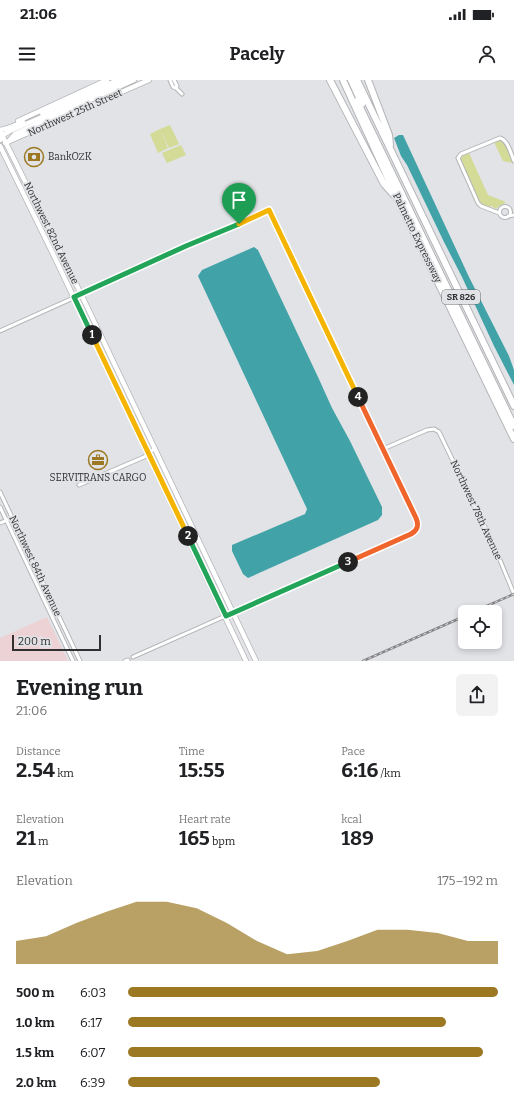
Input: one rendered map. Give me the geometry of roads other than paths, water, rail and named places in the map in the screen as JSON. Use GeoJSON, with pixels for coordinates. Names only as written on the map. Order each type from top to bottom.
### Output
{"type":"FeatureCollection","features":[{"type":"Feature","properties":{"kind":"highway"},"geometry":{"type":"LineString","coordinates":[[330,80],[384,184],[398,200]]}},
{"type":"Feature","properties":{"kind":"highway","name":"Palmetto Expressway"},"geometry":{"type":"LineString","coordinates":[[343,80],[398,200],[514,438]]}},
{"type":"Feature","properties":{"kind":"highway"},"geometry":{"type":"LineString","coordinates":[[347,80],[514,426]]}},
{"type":"Feature","properties":{"kind":"highway"},"geometry":{"type":"LineString","coordinates":[[351,80],[398,181],[514,419]]}},
{"type":"Feature","properties":{"kind":"highway","name":"Palmetto Expressway"},"geometry":{"type":"LineString","coordinates":[[357,80],[514,406]]}},
{"type":"Feature","properties":{"kind":"highway"},"geometry":{"type":"LineString","coordinates":[[368,80],[389,135],[390,149]]}},
{"type":"Feature","properties":{"kind":"street","name":"Northwest 25th Street"},"geometry":{"type":"LineString","coordinates":[[1,133],[107,80]]}},
{"type":"Feature","properties":{"kind":"street"},"geometry":{"type":"LineString","coordinates":[[1,133],[8,128],[118,80]]}},
{"type":"Feature","properties":{"kind":"street"},"geometry":{"type":"LineString","coordinates":[[7,143],[15,134],[51,114],[126,80]]}},
{"type":"Feature","properties":{"kind":"street"},"geometry":{"type":"LineString","coordinates":[[1,133],[49,116],[134,80]]}},
{"type":"Feature","properties":{"kind":"street","name":"Northwest 25th Street"},"geometry":{"type":"LineString","coordinates":[[0,146],[149,80]]}},
{"type":"Feature","properties":{"kind":"street"},"geometry":{"type":"LineString","coordinates":[[170,80],[173,87],[182,94]]}},
{"type":"Feature","properties":{"kind":"street"},"geometry":{"type":"LineString","coordinates":[[174,80],[176,88]]}},
{"type":"Feature","properties":{"kind":"street"},"geometry":{"type":"LineString","coordinates":[[49,116],[54,108]]}},
{"type":"Feature","properties":{"kind":"street","name":"Northwest 82nd Avenue"},"geometry":{"type":"LineString","coordinates":[[1,133],[81,294],[256,661]]}},
{"type":"Feature","properties":{"kind":"street"},"geometry":{"type":"LineString","coordinates":[[514,161],[506,141],[503,138],[461,154],[458,158],[478,203],[481,206],[499,213],[503,217],[514,215]]}},
{"type":"Feature","properties":{"kind":"street","name":"Northwest 82nd Avenue"},"geometry":{"type":"LineString","coordinates":[[0,146],[149,453],[246,661]]}},
{"type":"Feature","properties":{"kind":"street"},"geometry":{"type":"LineString","coordinates":[[499,213],[503,206],[514,212]]}},
{"type":"Feature","properties":{"kind":"street"},"geometry":{"type":"LineString","coordinates":[[508,216],[510,212],[509,208]]}},
{"type":"Feature","properties":{"kind":"street"},"geometry":{"type":"LineString","coordinates":[[0,331],[269,210],[418,522],[418,527],[411,534],[133,657]]}},
{"type":"Feature","properties":{"kind":"street"},"geometry":{"type":"LineString","coordinates":[[35,217],[42,214]]}},
{"type":"Feature","properties":{"kind":"street","name":"Northwest 78th Avenue"},"geometry":{"type":"LineString","coordinates":[[383,449],[427,430],[434,429],[439,432],[495,548],[514,594]]}},
{"type":"Feature","properties":{"kind":"street"},"geometry":{"type":"LineString","coordinates":[[80,485],[144,457],[155,448]]}},
{"type":"Feature","properties":{"kind":"street","name":"Northwest 84th Avenue"},"geometry":{"type":"LineString","coordinates":[[0,492],[80,661]]}},
{"type":"Feature","properties":{"kind":"street","name":"Northwest 84th Avenue"},"geometry":{"type":"LineString","coordinates":[[0,507],[73,661]]}},
{"type":"Feature","properties":{"kind":"street"},"geometry":{"type":"LineString","coordinates":[[0,517],[10,513]]}},
{"type":"Feature","properties":{"kind":"street"},"geometry":{"type":"LineString","coordinates":[[0,523],[12,518]]}},
{"type":"Feature","properties":{"kind":"street"},"geometry":{"type":"LineString","coordinates":[[65,644],[70,641]]}},
{"type":"Feature","properties":{"kind":"water"},"geometry":{"type":"Polygon","coordinates":[[[399,135],[403,135],[469,277],[509,356],[514,370],[514,385],[407,165],[401,156],[394,138],[399,135]]]}},
{"type":"Feature","properties":{"kind":"water"},"geometry":{"type":"Polygon","coordinates":[[[254,247],[258,250],[332,408],[382,507],[382,515],[378,520],[248,578],[243,574],[232,551],[232,545],[305,514],[307,509],[198,276],[202,270],[254,247]]]}},
{"type":"Feature","properties":{"kind":"railway"},"geometry":{"type":"LineString","coordinates":[[489,605],[514,594]]}},
{"type":"Feature","properties":{"kind":"railway"},"geometry":{"type":"LineString","coordinates":[[363,661],[458,619]]}},
{"type":"Feature","properties":{"kind":"place","name":"BankOZK"},"geometry":{"type":"Point","coordinates":[34,157]}},
{"type":"Feature","properties":{"kind":"place","name":"SERVITRANS CARGO"},"geometry":{"type":"Point","coordinates":[98,460]}}]}
